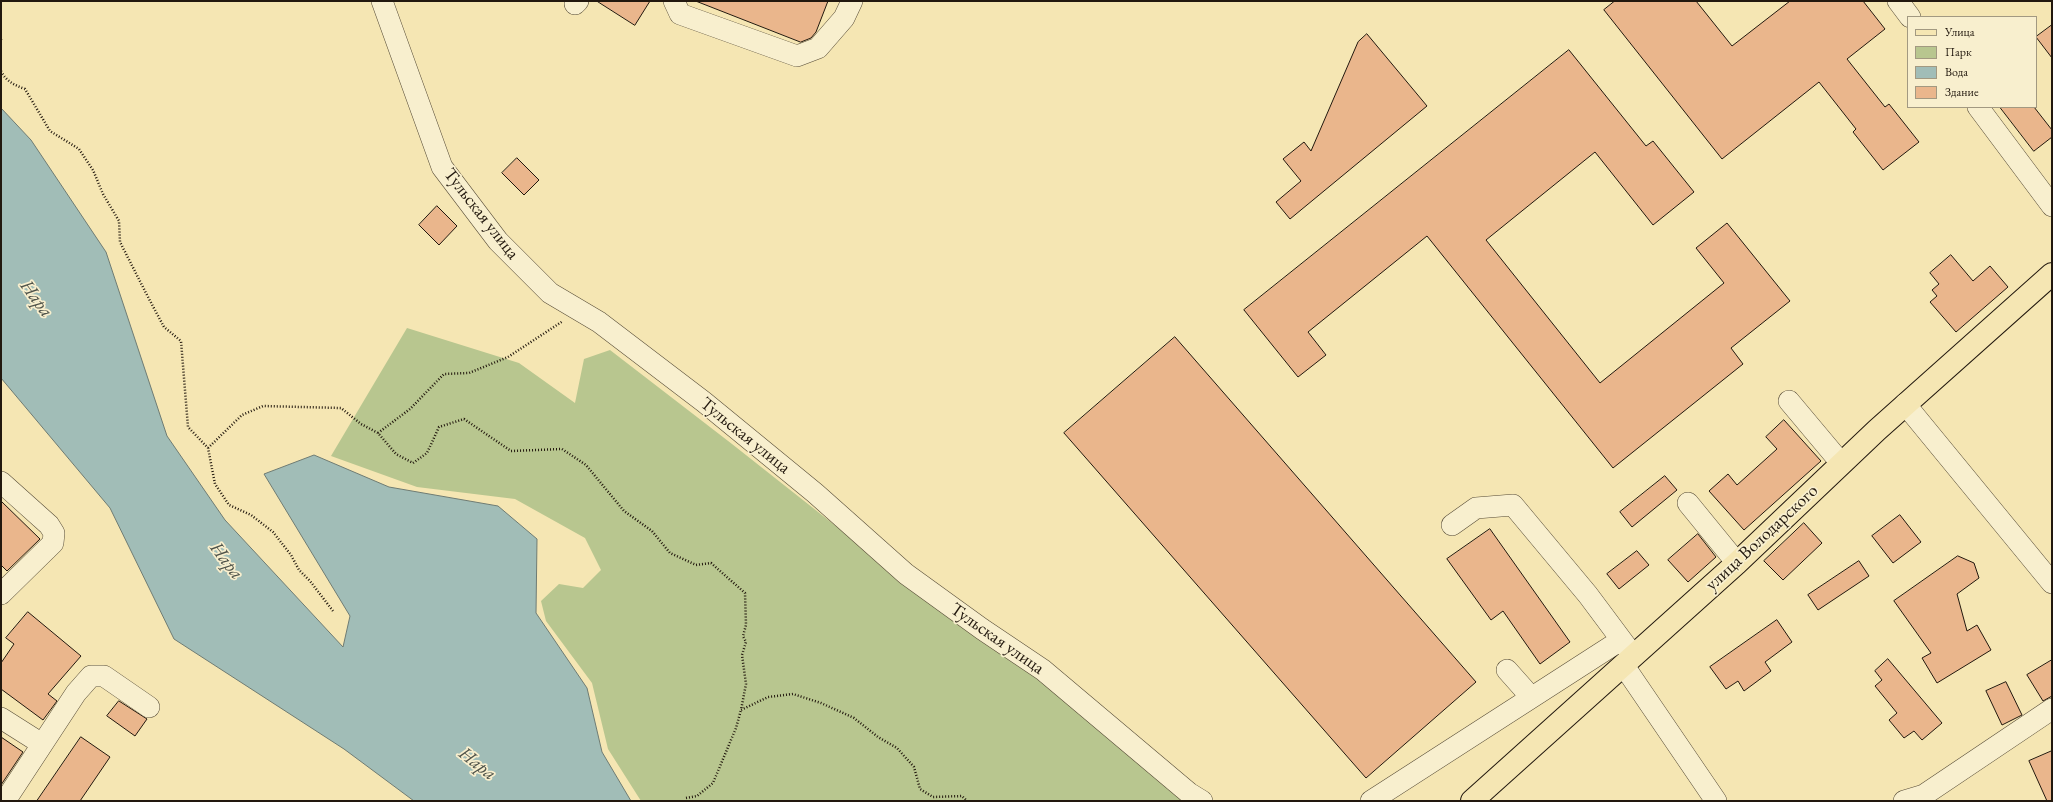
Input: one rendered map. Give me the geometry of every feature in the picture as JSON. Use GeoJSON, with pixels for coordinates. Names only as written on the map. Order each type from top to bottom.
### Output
{"type":"FeatureCollection","features":[{"type":"Feature","properties":{"kind":"main road","name":"улица Володарского"},"geometry":{"type":"LineString","coordinates":[[1472,801],[1737,563],[1905,404],[2052,274]]}},
{"type":"Feature","properties":{"kind":"street","name":"Тульская улица"},"geometry":{"type":"LineString","coordinates":[[382,1],[442,168],[498,241],[550,293],[599,322],[710,407],[815,493],[906,574],[982,629],[1043,670],[1189,793],[1202,801]]}},
{"type":"Feature","properties":{"kind":"street"},"geometry":{"type":"LineString","coordinates":[[674,1],[680,14],[797,56],[818,48],[844,18],[852,1]]}},
{"type":"Feature","properties":{"kind":"street"},"geometry":{"type":"LineString","coordinates":[[1898,1],[1909,16]]}},
{"type":"Feature","properties":{"kind":"street"},"geometry":{"type":"LineString","coordinates":[[1979,108],[2052,206]]}},
{"type":"Feature","properties":{"kind":"street"},"geometry":{"type":"LineString","coordinates":[[1789,401],[1841,463]]}},
{"type":"Feature","properties":{"kind":"street"},"geometry":{"type":"LineString","coordinates":[[1905,404],[2052,584]]}},
{"type":"Feature","properties":{"kind":"street"},"geometry":{"type":"LineString","coordinates":[[1,482],[49,525],[54,533],[53,543],[1,594]]}},
{"type":"Feature","properties":{"kind":"street"},"geometry":{"type":"LineString","coordinates":[[1688,503],[1737,563]]}},
{"type":"Feature","properties":{"kind":"street"},"geometry":{"type":"LineString","coordinates":[[1452,524],[1476,508],[1513,505],[1588,595],[1621,640],[1629,661],[1716,801]]}},
{"type":"Feature","properties":{"kind":"street"},"geometry":{"type":"LineString","coordinates":[[1372,801],[1621,640]]}},
{"type":"Feature","properties":{"kind":"street"},"geometry":{"type":"LineString","coordinates":[[1506,670],[1531,697]]}},
{"type":"Feature","properties":{"kind":"street"},"geometry":{"type":"LineString","coordinates":[[5,801],[76,693],[91,676],[104,676],[148,707]]}},
{"type":"Feature","properties":{"kind":"street"},"geometry":{"type":"LineString","coordinates":[[1904,801],[1930,798],[2052,709]]}},
{"type":"Feature","properties":{"kind":"street"},"geometry":{"type":"LineString","coordinates":[[1,718],[42,744]]}},
{"type":"Feature","properties":{"kind":"path"},"geometry":{"type":"LineString","coordinates":[[1,71],[5,78],[16,86],[25,89],[50,131],[79,149],[93,170],[103,194],[119,221],[120,242],[148,297],[164,327],[181,341],[188,426],[208,448],[215,484],[229,505],[251,515],[273,532],[291,555],[299,570],[310,581],[333,611]]}},
{"type":"Feature","properties":{"kind":"path"},"geometry":{"type":"LineString","coordinates":[[378,433],[410,409],[444,374],[469,373],[508,357],[562,322],[585,313]]}},
{"type":"Feature","properties":{"kind":"path"},"geometry":{"type":"LineString","coordinates":[[208,448],[242,415],[263,406],[341,408],[361,424],[378,433],[396,454],[413,463],[427,453],[439,427],[464,419],[511,451],[562,449],[586,465],[624,512],[652,531],[670,553],[696,565],[711,563],[745,593],[746,625],[744,636],[746,642],[742,655],[746,684],[736,728],[713,783],[697,796],[686,798]]}},
{"type":"Feature","properties":{"kind":"path"},"geometry":{"type":"LineString","coordinates":[[741,710],[768,697],[793,694],[821,703],[854,718],[878,738],[897,748],[914,767],[920,789],[934,797],[962,796],[967,801]]}},
{"type":"Feature","properties":{"kind":"green space"},"geometry":{"type":"Polygon","coordinates":[[[407,328],[519,363],[575,403],[584,359],[610,350],[732,444],[970,632],[1058,689],[1183,801],[641,801],[608,749],[592,683],[546,621],[541,601],[559,584],[583,588],[601,570],[585,538],[515,499],[417,487],[331,456],[407,328]]]}},
{"type":"Feature","properties":{"kind":"water","name":"Нара"},"geometry":{"type":"Polygon","coordinates":[[[1,108],[31,140],[106,252],[167,436],[225,520],[343,647],[350,616],[264,474],[314,455],[389,487],[498,506],[537,539],[536,613],[587,688],[602,752],[631,801],[414,801],[344,749],[174,639],[110,508],[1,378],[1,108]]]}},
{"type":"Feature","properties":{"kind":"building"},"geometry":{"type":"Polygon","coordinates":[[[597,1],[650,1],[635,25],[597,1]]]}},
{"type":"Feature","properties":{"kind":"building"},"geometry":{"type":"Polygon","coordinates":[[[696,1],[828,1],[816,32],[811,38],[801,42],[696,1]]]}},
{"type":"Feature","properties":{"kind":"building"},"geometry":{"type":"Polygon","coordinates":[[[1615,1],[1696,1],[1732,46],[1790,1],[1863,1],[1885,29],[1847,59],[1885,107],[1889,104],[1919,142],[1883,170],[1853,132],[1856,129],[1819,82],[1722,159],[1604,10],[1615,1]]]}},
{"type":"Feature","properties":{"kind":"building"},"geometry":{"type":"Polygon","coordinates":[[[2052,25],[2052,58],[2037,38],[2037,36],[2052,25]]]}},
{"type":"Feature","properties":{"kind":"building"},"geometry":{"type":"Polygon","coordinates":[[[1367,34],[1427,106],[1290,219],[1276,202],[1301,181],[1283,159],[1304,142],[1311,151],[1358,42],[1367,34]]]}},
{"type":"Feature","properties":{"kind":"building"},"geometry":{"type":"Polygon","coordinates":[[[1569,50],[1646,146],[1653,141],[1694,192],[1653,225],[1595,152],[1486,240],[1600,383],[1724,283],[1696,248],[1727,223],[1790,301],[1731,348],[1743,364],[1613,468],[1427,236],[1308,332],[1326,355],[1298,377],[1244,310],[1569,50]]]}},
{"type":"Feature","properties":{"kind":"building"},"geometry":{"type":"Polygon","coordinates":[[[2001,108],[2035,108],[2052,130],[2052,137],[2034,151],[2001,108]]]}},
{"type":"Feature","properties":{"kind":"building"},"geometry":{"type":"Polygon","coordinates":[[[517,158],[539,180],[524,195],[502,173],[517,158]]]}},
{"type":"Feature","properties":{"kind":"building"},"geometry":{"type":"Polygon","coordinates":[[[437,206],[457,226],[439,245],[419,225],[437,206]]]}},
{"type":"Feature","properties":{"kind":"building"},"geometry":{"type":"Polygon","coordinates":[[[1951,255],[1973,281],[1990,266],[2008,287],[1956,332],[1930,302],[1937,296],[1932,290],[1939,284],[1930,273],[1951,255]]]}},
{"type":"Feature","properties":{"kind":"building"},"geometry":{"type":"Polygon","coordinates":[[[1175,337],[1476,682],[1366,778],[1064,433],[1175,337]]]}},
{"type":"Feature","properties":{"kind":"building"},"geometry":{"type":"Polygon","coordinates":[[[1784,420],[1821,461],[1744,530],[1709,491],[1728,474],[1737,485],[1777,449],[1766,437],[1784,420]]]}},
{"type":"Feature","properties":{"kind":"building"},"geometry":{"type":"Polygon","coordinates":[[[1665,476],[1677,490],[1632,527],[1620,512],[1665,476]]]}},
{"type":"Feature","properties":{"kind":"building"},"geometry":{"type":"Polygon","coordinates":[[[1,501],[40,539],[7,571],[1,565],[1,501]]]}},
{"type":"Feature","properties":{"kind":"building"},"geometry":{"type":"Polygon","coordinates":[[[1900,515],[1921,542],[1893,563],[1872,536],[1900,515]]]}},
{"type":"Feature","properties":{"kind":"building"},"geometry":{"type":"Polygon","coordinates":[[[1804,523],[1822,543],[1783,580],[1764,561],[1804,523]]]}},
{"type":"Feature","properties":{"kind":"building"},"geometry":{"type":"Polygon","coordinates":[[[1490,529],[1570,642],[1540,664],[1503,611],[1491,620],[1447,559],[1490,529]]]}},
{"type":"Feature","properties":{"kind":"building"},"geometry":{"type":"Polygon","coordinates":[[[1698,534],[1716,557],[1688,582],[1668,560],[1698,534]]]}},
{"type":"Feature","properties":{"kind":"building"},"geometry":{"type":"Polygon","coordinates":[[[1637,551],[1649,565],[1619,589],[1607,574],[1637,551]]]}},
{"type":"Feature","properties":{"kind":"building"},"geometry":{"type":"Polygon","coordinates":[[[1958,556],[1974,563],[1979,578],[1957,594],[1967,631],[1977,625],[1991,650],[1937,683],[1922,658],[1931,653],[1894,601],[1958,556]]]}},
{"type":"Feature","properties":{"kind":"building"},"geometry":{"type":"Polygon","coordinates":[[[1859,561],[1869,576],[1818,610],[1808,595],[1859,561]]]}},
{"type":"Feature","properties":{"kind":"building"},"geometry":{"type":"Polygon","coordinates":[[[28,612],[81,656],[48,694],[57,701],[43,720],[1,689],[1,663],[14,644],[6,638],[28,612]]]}},
{"type":"Feature","properties":{"kind":"building"},"geometry":{"type":"Polygon","coordinates":[[[1777,620],[1792,642],[1765,662],[1771,671],[1744,691],[1738,681],[1726,689],[1710,667],[1777,620]]]}},
{"type":"Feature","properties":{"kind":"building"},"geometry":{"type":"Polygon","coordinates":[[[1888,659],[1942,723],[1922,740],[1914,731],[1904,738],[1889,720],[1897,713],[1875,686],[1882,680],[1875,671],[1888,659]]]}},
{"type":"Feature","properties":{"kind":"building"},"geometry":{"type":"Polygon","coordinates":[[[2052,660],[2052,696],[2043,701],[2027,675],[2052,660]]]}},
{"type":"Feature","properties":{"kind":"building"},"geometry":{"type":"Polygon","coordinates":[[[2006,682],[2022,715],[2002,725],[1986,691],[2006,682]]]}},
{"type":"Feature","properties":{"kind":"building"},"geometry":{"type":"Polygon","coordinates":[[[119,701],[147,719],[135,736],[107,716],[119,701]]]}},
{"type":"Feature","properties":{"kind":"building"},"geometry":{"type":"Polygon","coordinates":[[[1,737],[23,752],[1,785],[1,737]]]}},
{"type":"Feature","properties":{"kind":"building"},"geometry":{"type":"Polygon","coordinates":[[[81,737],[110,757],[80,801],[37,801],[81,737]]]}},
{"type":"Feature","properties":{"kind":"building"},"geometry":{"type":"Polygon","coordinates":[[[2052,751],[2052,801],[2047,801],[2029,761],[2052,751]]]}}]}
